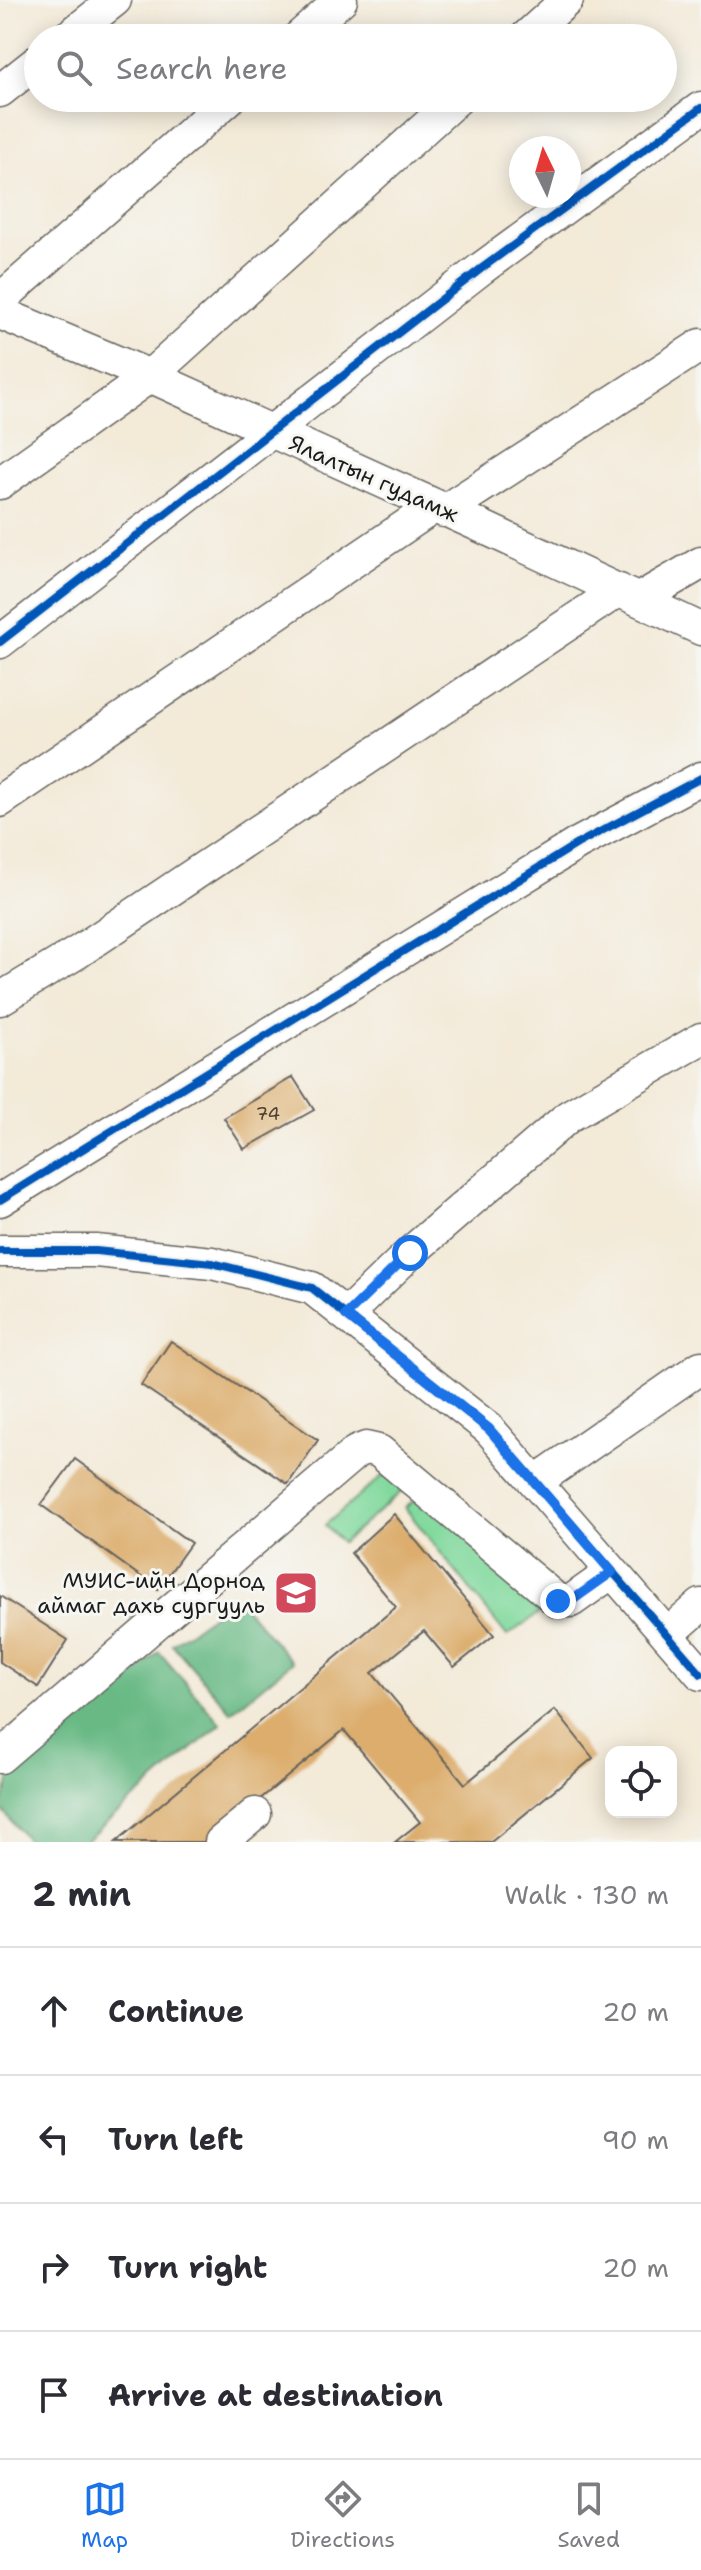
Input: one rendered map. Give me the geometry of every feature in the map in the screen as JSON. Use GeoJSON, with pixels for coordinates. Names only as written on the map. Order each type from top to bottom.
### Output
{"type":"FeatureCollection","features":[{"type":"Feature","properties":{"kind":"street"},"geometry":{"type":"LineString","coordinates":[[85,24],[115,0]]}},
{"type":"Feature","properties":{"kind":"street"},"geometry":{"type":"LineString","coordinates":[[314,24],[341,0]]}},
{"type":"Feature","properties":{"kind":"street"},"geometry":{"type":"LineString","coordinates":[[540,24],[567,0]]}},
{"type":"Feature","properties":{"kind":"street"},"geometry":{"type":"LineString","coordinates":[[0,91],[24,72]]}},
{"type":"Feature","properties":{"kind":"street"},"geometry":{"type":"LineString","coordinates":[[0,642],[482,268],[701,108]]}},
{"type":"Feature","properties":{"kind":"street"},"geometry":{"type":"LineString","coordinates":[[2,313],[215,112]]}},
{"type":"Feature","properties":{"kind":"street"},"geometry":{"type":"LineString","coordinates":[[0,483],[150,376],[442,112]]}},
{"type":"Feature","properties":{"kind":"street","name":"Ялалтын гудамж"},"geometry":{"type":"LineString","coordinates":[[2,313],[150,376],[701,629]]}},
{"type":"Feature","properties":{"kind":"street"},"geometry":{"type":"LineString","coordinates":[[0,801],[439,508],[701,345]]}},
{"type":"Feature","properties":{"kind":"street"},"geometry":{"type":"LineString","coordinates":[[0,999],[78,952],[629,594],[701,563]]}},
{"type":"Feature","properties":{"kind":"street"},"geometry":{"type":"LineString","coordinates":[[0,1200],[577,844],[701,778]]}},
{"type":"Feature","properties":{"kind":"street"},"geometry":{"type":"LineString","coordinates":[[346,1315],[410,1253],[569,1116],[701,1039]]}},
{"type":"Feature","properties":{"kind":"street"},"geometry":{"type":"LineString","coordinates":[[0,1251],[96,1251],[212,1263],[312,1288],[489,1429],[701,1674]]}},
{"type":"Feature","properties":{"kind":"street"},"geometry":{"type":"LineString","coordinates":[[535,1482],[701,1367]]}},
{"type":"Feature","properties":{"kind":"street"},"geometry":{"type":"LineString","coordinates":[[0,1757],[356,1452],[366,1448],[379,1451],[558,1601],[571,1601],[612,1572]]}},
{"type":"Feature","properties":{"kind":"street"},"geometry":{"type":"LineString","coordinates":[[667,1635],[701,1605]]}},
{"type":"Feature","properties":{"kind":"street"},"geometry":{"type":"LineString","coordinates":[[221,1842],[255,1814]]}},
{"type":"Feature","properties":{"kind":"green space"},"geometry":{"type":"Polygon","coordinates":[[[386,1473],[413,1482],[342,1543],[325,1525],[386,1473]]]}},
{"type":"Feature","properties":{"kind":"green space"},"geometry":{"type":"Polygon","coordinates":[[[425,1492],[551,1605],[507,1636],[405,1508],[425,1492]]]}},
{"type":"Feature","properties":{"kind":"green space"},"geometry":{"type":"Polygon","coordinates":[[[237,1598],[292,1662],[231,1712],[172,1644],[237,1598]]]}},
{"type":"Feature","properties":{"kind":"green space"},"geometry":{"type":"Polygon","coordinates":[[[159,1652],[221,1724],[84,1842],[29,1842],[1,1809],[10,1778],[159,1652]]]}},
{"type":"Feature","properties":{"kind":"building"},"geometry":{"type":"Polygon","coordinates":[[[293,1077],[314,1110],[244,1149],[224,1118],[293,1077]]]}},
{"type":"Feature","properties":{"kind":"building"},"geometry":{"type":"Polygon","coordinates":[[[171,1341],[318,1440],[288,1484],[141,1385],[171,1341]]]}},
{"type":"Feature","properties":{"kind":"building"},"geometry":{"type":"Polygon","coordinates":[[[75,1459],[191,1543],[158,1589],[41,1505],[75,1459]]]}},
{"type":"Feature","properties":{"kind":"building"},"geometry":{"type":"Polygon","coordinates":[[[394,1514],[494,1635],[454,1667],[424,1631],[372,1673],[465,1784],[555,1710],[593,1758],[491,1842],[395,1842],[420,1822],[344,1730],[208,1842],[116,1842],[396,1607],[351,1553],[394,1514]]]}},
{"type":"Feature","properties":{"kind":"building"},"geometry":{"type":"Polygon","coordinates":[[[0,1596],[68,1640],[38,1687],[0,1662],[0,1596]]]}},
{"type":"Feature","properties":{"kind":"cycle path"},"geometry":{"type":"LineString","coordinates":[[0,642],[482,268],[701,108]]}},
{"type":"Feature","properties":{"kind":"cycle path"},"geometry":{"type":"LineString","coordinates":[[0,1200],[577,844],[701,778]]}},
{"type":"Feature","properties":{"kind":"cycle path"},"geometry":{"type":"LineString","coordinates":[[0,1251],[96,1251],[212,1263],[312,1288],[489,1429],[701,1674]]}},
{"type":"Feature","properties":{"kind":"place","name":"МУИС-ийн Дорнод аймаг дахь сургууль"},"geometry":{"type":"Point","coordinates":[296,1593]}},
{"type":"Feature","properties":{"kind":"route"},"geometry":{"type":"LineString","coordinates":[[410,1253],[346,1315],[489,1429],[612,1572],[571,1601],[558,1601]]}}]}
